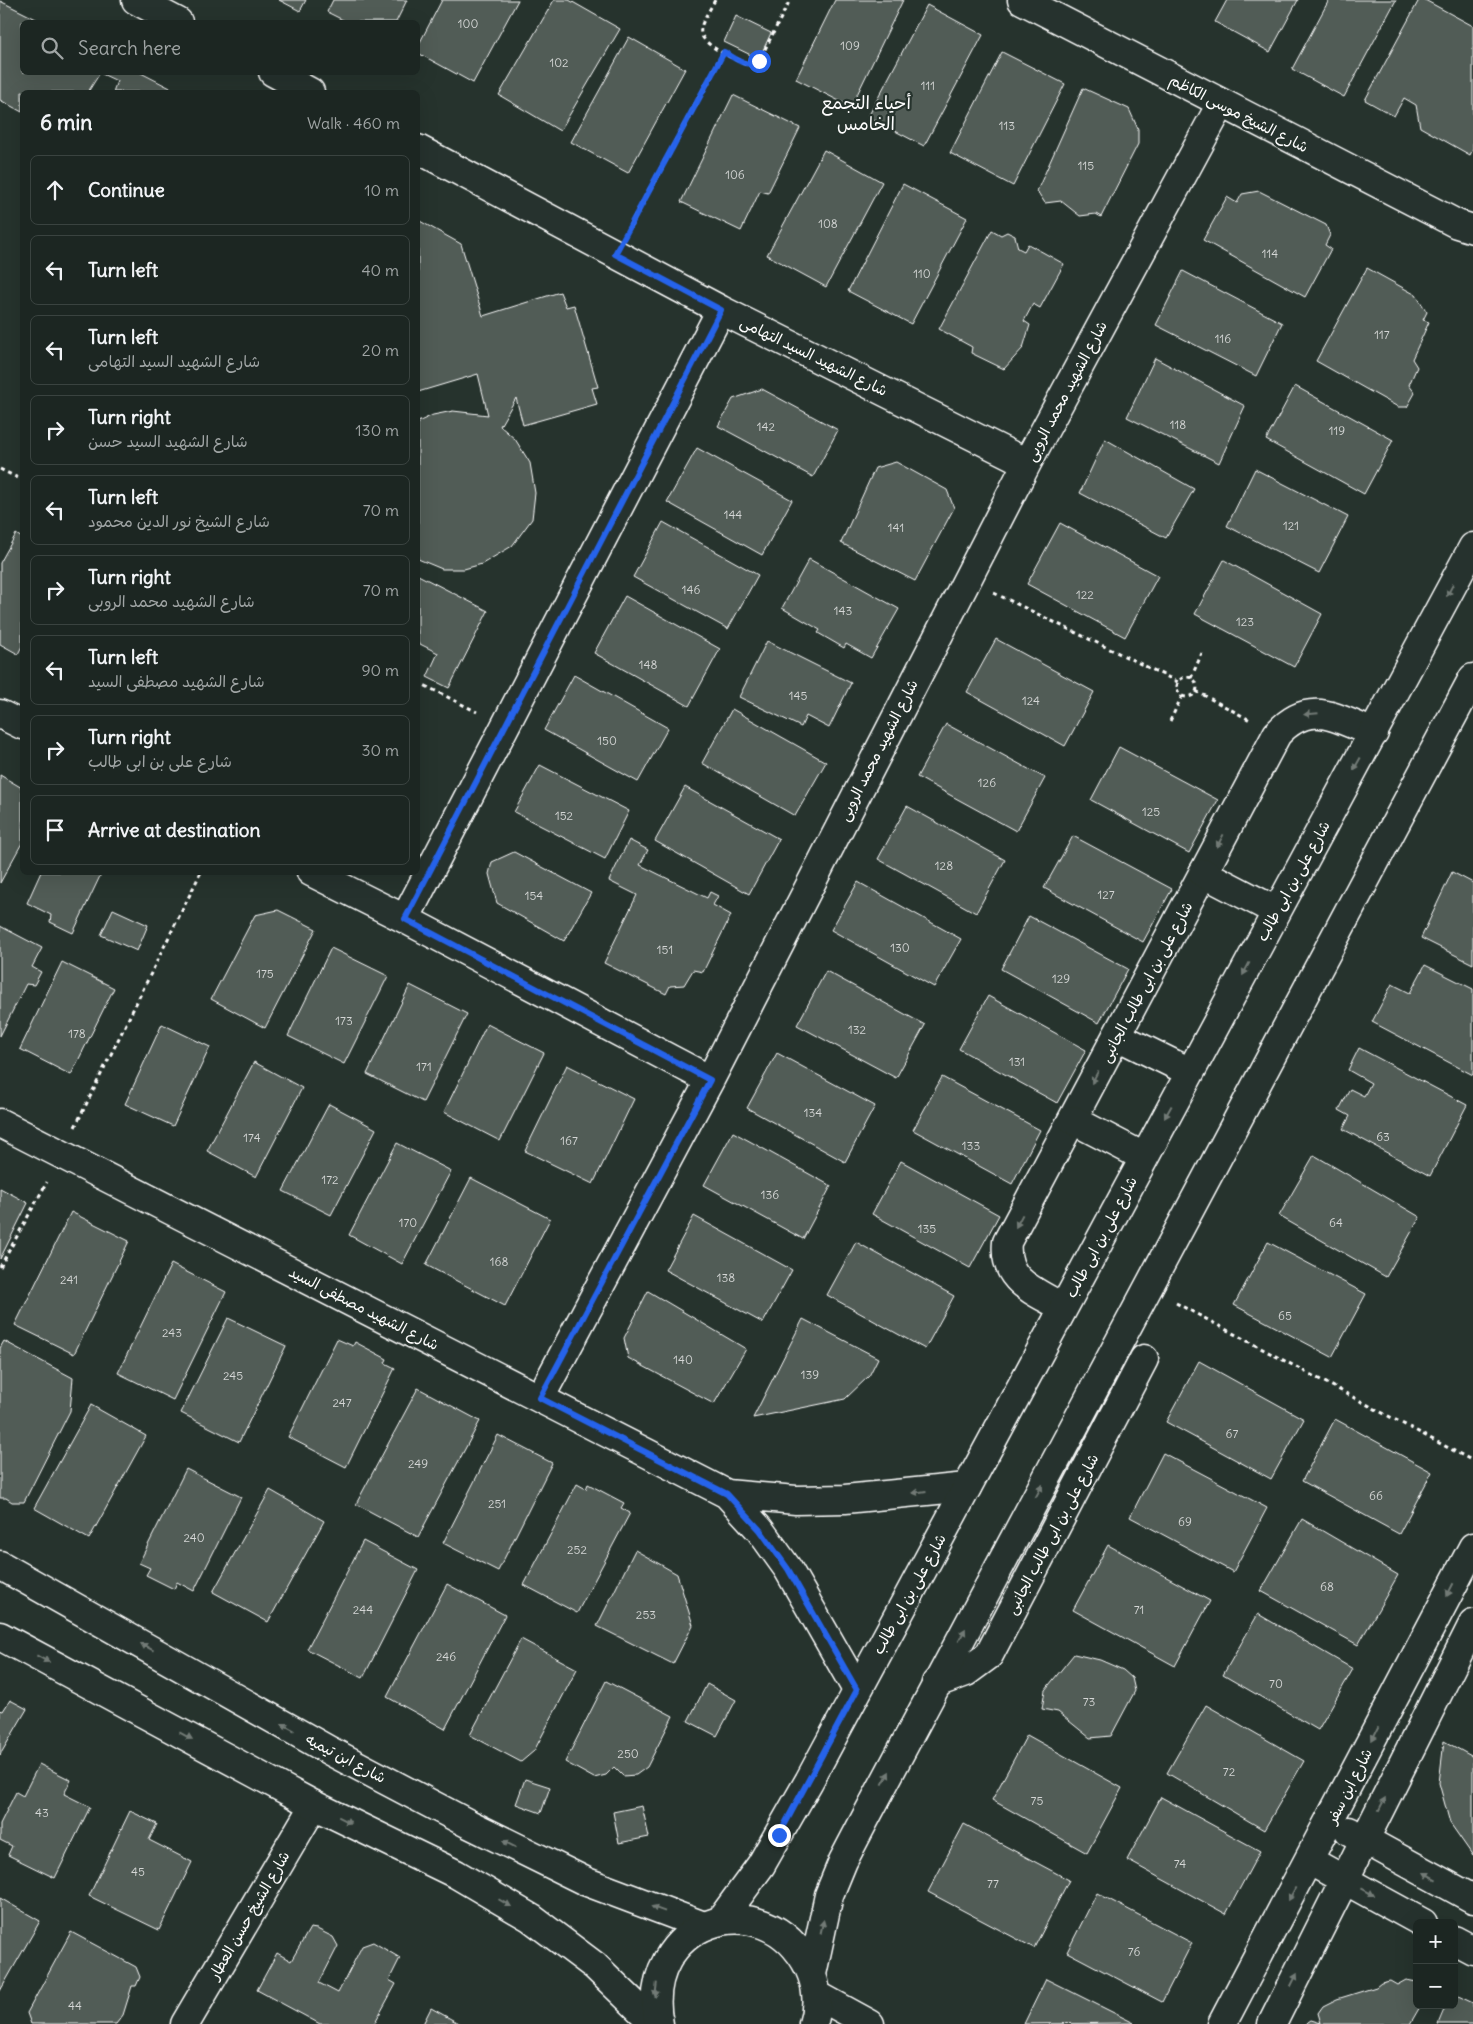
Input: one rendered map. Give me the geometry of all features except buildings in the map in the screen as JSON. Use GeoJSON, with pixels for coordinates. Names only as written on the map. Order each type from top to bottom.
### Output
{"type":"FeatureCollection","features":[{"type":"Feature","properties":{"kind":"street"},"geometry":{"type":"LineString","coordinates":[[136,0],[174,20]]}},
{"type":"Feature","properties":{"kind":"street","name":"شارع الشيخ موسى الكاظم"},"geometry":{"type":"LineString","coordinates":[[1022,0],[1468,231]]}},
{"type":"Feature","properties":{"kind":"street"},"geometry":{"type":"LineString","coordinates":[[279,75],[306,90]]}},
{"type":"Feature","properties":{"kind":"street","name":"شارع الشهيد محمد الروبى"},"geometry":{"type":"LineString","coordinates":[[540,1398],[710,1080],[1027,462],[1221,104]]}},
{"type":"Feature","properties":{"kind":"street","name":"شارع الشهيد السيد التهامى"},"geometry":{"type":"LineString","coordinates":[[420,150],[721,310],[1027,462]]}},
{"type":"Feature","properties":{"kind":"street"},"geometry":{"type":"LineString","coordinates":[[405,919],[721,310]]}},
{"type":"Feature","properties":{"kind":"street","name":"شارع على بن ابى طالب"},"geometry":{"type":"LineString","coordinates":[[712,1923],[750,1881],[770,1850],[1473,547]]}},
{"type":"Feature","properties":{"kind":"street"},"geometry":{"type":"LineString","coordinates":[[813,2024],[814,1985],[829,1895],[843,1861],[936,1683],[1473,678]]}},
{"type":"Feature","properties":{"kind":"street","name":"شارع على بن ابى طالب الجانبى"},"geometry":{"type":"LineString","coordinates":[[1062,1307],[1021,1283],[1010,1270],[1006,1256],[1008,1242],[1277,734],[1289,721],[1302,714],[1319,713],[1374,733]]}},
{"type":"Feature","properties":{"kind":"street"},"geometry":{"type":"LineString","coordinates":[[0,714],[20,725]]}},
{"type":"Feature","properties":{"kind":"street"},"geometry":{"type":"LineString","coordinates":[[1203,873],[1276,911]]}},
{"type":"Feature","properties":{"kind":"street"},"geometry":{"type":"LineString","coordinates":[[317,875],[405,919],[710,1080]]}},
{"type":"Feature","properties":{"kind":"street"},"geometry":{"type":"LineString","coordinates":[[1117,1036],[1190,1072]]}},
{"type":"Feature","properties":{"kind":"street"},"geometry":{"type":"LineString","coordinates":[[1073,1120],[1144,1157]]}},
{"type":"Feature","properties":{"kind":"street","name":"شارع الشهيد مصطفى السيد"},"geometry":{"type":"LineString","coordinates":[[0,1123],[727,1494],[760,1530],[788,1569],[857,1690]]}},
{"type":"Feature","properties":{"kind":"street","name":"شارع على بن ابى طالب الجانبى"},"geometry":{"type":"LineString","coordinates":[[936,1683],[966,1672],[989,1656],[1144,1359]]}},
{"type":"Feature","properties":{"kind":"street","name":"شارع الشهيد مصطفى السيد"},"geometry":{"type":"LineString","coordinates":[[727,1494],[796,1500],[845,1499],[967,1487]]}},
{"type":"Feature","properties":{"kind":"street","name":"شارع ابن سفر"},"geometry":{"type":"LineString","coordinates":[[1222,2024],[1310,1861],[1473,1547]]}},
{"type":"Feature","properties":{"kind":"street","name":"شارع ابن تيميه"},"geometry":{"type":"LineString","coordinates":[[0,1565],[330,1751],[469,1824],[586,1882],[712,1923]]}},
{"type":"Feature","properties":{"kind":"street"},"geometry":{"type":"LineString","coordinates":[[1272,2024],[1473,1624]]}},
{"type":"Feature","properties":{"kind":"street"},"geometry":{"type":"LineString","coordinates":[[0,1636],[314,1805],[456,1874],[531,1918],[595,1966],[655,2024]]}},
{"type":"Feature","properties":{"kind":"street","name":"شارع الشيخ حسن العطار"},"geometry":{"type":"LineString","coordinates":[[185,2024],[314,1805]]}},
{"type":"Feature","properties":{"kind":"street"},"geometry":{"type":"LineString","coordinates":[[1330,1821],[1473,1899]]}},
{"type":"Feature","properties":{"kind":"street"},"geometry":{"type":"LineString","coordinates":[[1310,1861],[1416,1919]]}},
{"type":"Feature","properties":{"kind":"street"},"geometry":{"type":"LineString","coordinates":[[659,2024],[655,2005],[657,1980],[667,1958],[682,1939],[712,1923],[743,1919],[765,1925],[786,1937],[802,1954],[814,1985],[870,2024]]}},
{"type":"Feature","properties":{"kind":"street"},"geometry":{"type":"LineString","coordinates":[[1458,1942],[1473,1950]]}},
{"type":"Feature","properties":{"kind":"path"},"geometry":{"type":"LineString","coordinates":[[715,0],[700,28],[701,37],[706,44],[747,65],[753,65],[759,61],[790,0]]}},
{"type":"Feature","properties":{"kind":"path"},"geometry":{"type":"LineString","coordinates":[[615,254],[724,52]]}},
{"type":"Feature","properties":{"kind":"path"},"geometry":{"type":"LineString","coordinates":[[0,469],[20,479]]}},
{"type":"Feature","properties":{"kind":"path"},"geometry":{"type":"LineString","coordinates":[[966,580],[1178,682]]}},
{"type":"Feature","properties":{"kind":"path"},"geometry":{"type":"LineString","coordinates":[[1191,678],[1202,653]]}},
{"type":"Feature","properties":{"kind":"path"},"geometry":{"type":"LineString","coordinates":[[1184,677],[1191,678],[1197,685],[1196,691],[1188,697],[1182,696],[1176,688],[1178,682],[1184,677]]}},
{"type":"Feature","properties":{"kind":"path"},"geometry":{"type":"LineString","coordinates":[[420,683],[505,727]]}},
{"type":"Feature","properties":{"kind":"path"},"geometry":{"type":"LineString","coordinates":[[1196,691],[1277,734]]}},
{"type":"Feature","properties":{"kind":"path"},"geometry":{"type":"LineString","coordinates":[[1170,721],[1182,696]]}},
{"type":"Feature","properties":{"kind":"path"},"geometry":{"type":"LineString","coordinates":[[0,1267],[62,1153],[200,875]]}},
{"type":"Feature","properties":{"kind":"path"},"geometry":{"type":"LineString","coordinates":[[1148,1287],[1473,1461]]}},
{"type":"Feature","properties":{"kind":"district","name":"أحياء التجمع الخامس"},"geometry":{"type":"Point","coordinates":[866,112]}},
{"type":"Feature","properties":{"kind":"route"},"geometry":{"type":"LineString","coordinates":[[759,61],[753,65],[747,65],[724,52],[615,254],[721,310],[405,919],[710,1080],[540,1398],[727,1494],[760,1530],[788,1569],[812,1608],[857,1690],[779,1835]]}}]}
